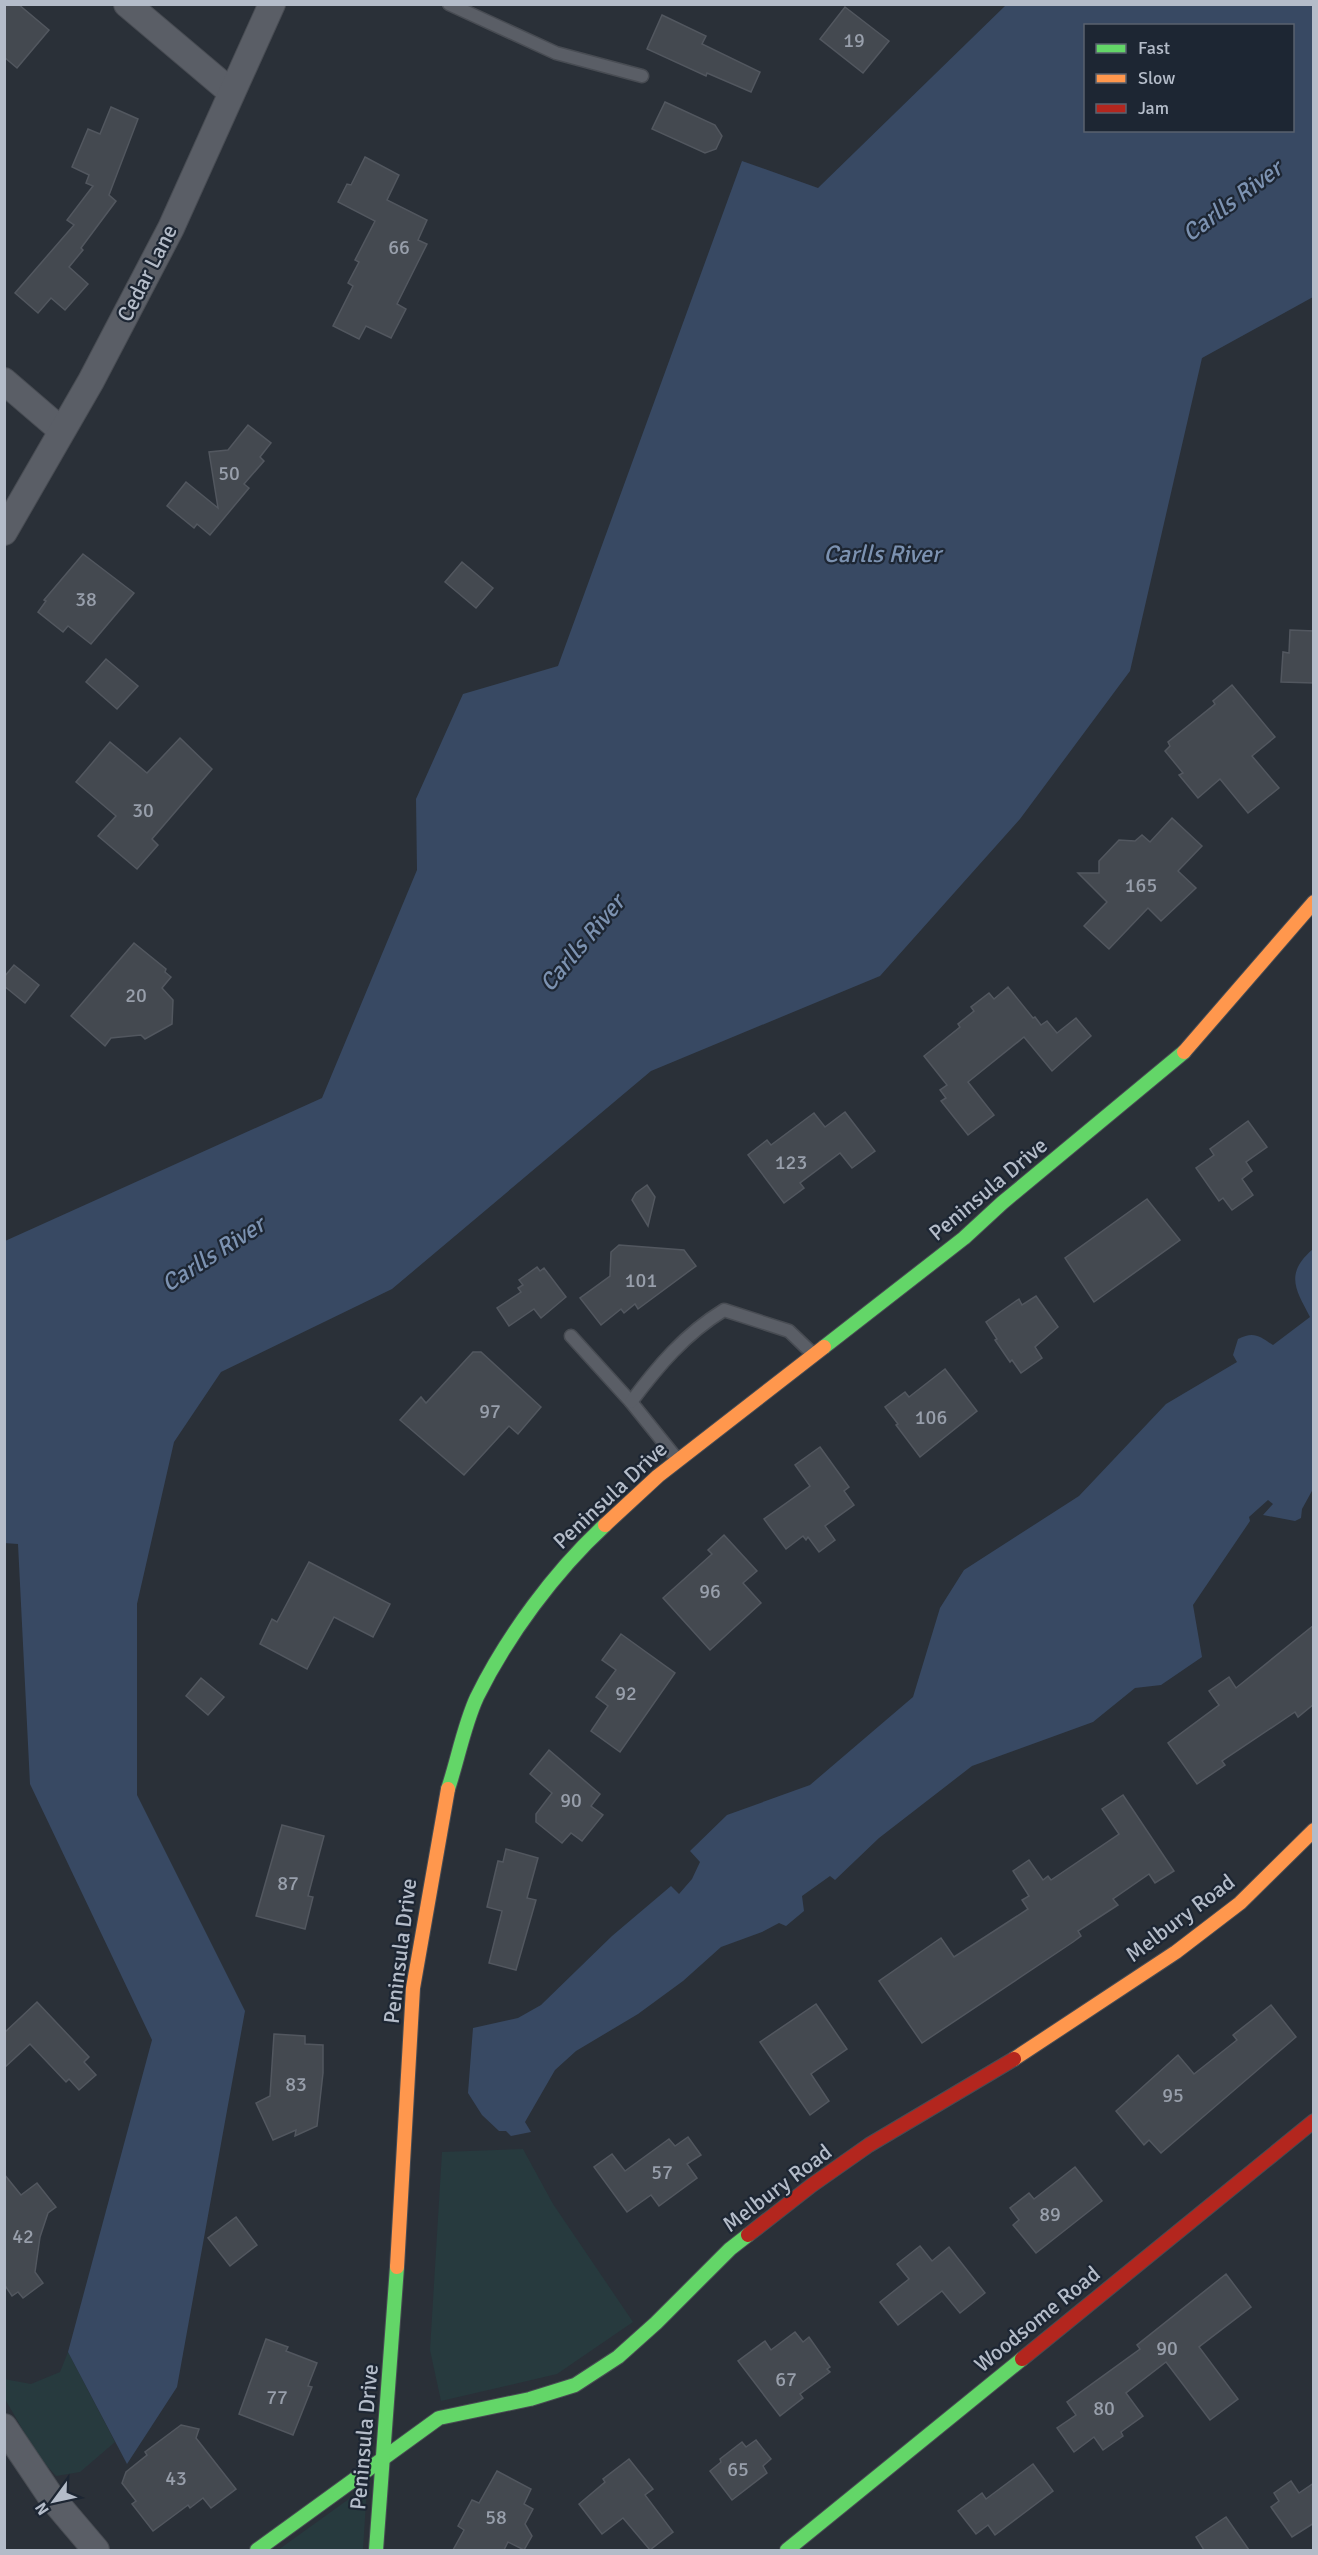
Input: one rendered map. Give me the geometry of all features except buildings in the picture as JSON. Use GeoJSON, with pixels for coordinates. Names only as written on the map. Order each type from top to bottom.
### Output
{"type":"FeatureCollection","features":[{"type":"Feature","properties":{"kind":"street"},"geometry":{"type":"LineString","coordinates":[[128,4],[231,92]]}},
{"type":"Feature","properties":{"kind":"street","name":"Cedar Lane"},"geometry":{"type":"LineString","coordinates":[[4,531],[91,381],[171,228],[272,4]]}},
{"type":"Feature","properties":{"kind":"street"},"geometry":{"type":"LineString","coordinates":[[4,381],[61,430]]}},
{"type":"Feature","properties":{"kind":"street","name":"Peninsula Drive"},"geometry":{"type":"LineString","coordinates":[[376,2550],[395,2309],[413,1988],[447,1791],[477,1698],[522,1621],[577,1551],[658,1476],[964,1238],[1002,1203],[1179,1058],[1314,902]]}},
{"type":"Feature","properties":{"kind":"street","name":"Melbury Road"},"geometry":{"type":"LineString","coordinates":[[257,2550],[439,2418],[530,2399],[575,2385],[618,2357],[656,2323],[730,2249],[812,2185],[869,2145],[1032,2048],[1176,1952],[1240,1903],[1314,1830]]}},
{"type":"Feature","properties":{"kind":"street","name":"Woodsome Road"},"geometry":{"type":"LineString","coordinates":[[787,2550],[1314,2121]]}},
{"type":"Feature","properties":{"kind":"street"},"geometry":{"type":"LineString","coordinates":[[4,2427],[51,2497],[96,2550]]}},
{"type":"Feature","properties":{"kind":"lane"},"geometry":{"type":"LineString","coordinates":[[450,4],[556,53],[642,76]]}},
{"type":"Feature","properties":{"kind":"lane"},"geometry":{"type":"LineString","coordinates":[[631,1402],[660,1364],[698,1326],[724,1310],[789,1330],[813,1354]]}},
{"type":"Feature","properties":{"kind":"lane"},"geometry":{"type":"LineString","coordinates":[[571,1336],[631,1402],[678,1460]]}},
{"type":"Feature","properties":{"kind":"green space"},"geometry":{"type":"Polygon","coordinates":[[[523,2149],[553,2204],[633,2322],[557,2374],[441,2401],[430,2350],[442,2152],[523,2149]]]}},
{"type":"Feature","properties":{"kind":"green space"},"geometry":{"type":"Polygon","coordinates":[[[68,2352],[115,2442],[80,2472],[56,2476],[38,2456],[5,2399],[4,2379],[31,2384],[60,2372],[68,2352]]]}},
{"type":"Feature","properties":{"kind":"green space"},"geometry":{"type":"Polygon","coordinates":[[[367,2486],[363,2550],[278,2550],[367,2486]]]}},
{"type":"Feature","properties":{"kind":"water","name":"Carlls River"},"geometry":{"type":"Polygon","coordinates":[[[1006,5],[1313,5],[1313,297],[1202,358],[1130,671],[1020,819],[880,976],[651,1071],[392,1289],[221,1372],[174,1442],[137,1604],[137,1795],[245,2011],[177,2387],[127,2464],[68,2352],[152,2040],[30,1784],[18,1544],[4,1543],[5,1241],[322,1098],[417,870],[416,799],[463,694],[558,666],[742,161],[818,188],[1006,5]]]}},
{"type":"Feature","properties":{"kind":"water"},"geometry":{"type":"Polygon","coordinates":[[[1313,1249],[1313,1489],[1302,1509],[1301,1518],[1295,1521],[1263,1515],[1273,1504],[1268,1500],[1249,1517],[1250,1521],[1193,1605],[1202,1657],[1161,1685],[1135,1688],[1093,1722],[972,1766],[879,1838],[835,1880],[830,1876],[802,1896],[804,1911],[786,1926],[779,1923],[762,1932],[721,1947],[683,1981],[638,2014],[576,2051],[555,2070],[525,2122],[531,2132],[511,2136],[506,2131],[499,2131],[482,2115],[468,2093],[473,2028],[518,2018],[541,2005],[612,1936],[671,1886],[679,1894],[692,1879],[700,1862],[690,1851],[727,1815],[810,1785],[913,1697],[940,1608],[964,1570],[1079,1496],[1166,1404],[1237,1362],[1233,1355],[1238,1339],[1252,1335],[1273,1345],[1310,1317],[1295,1282],[1298,1266],[1313,1249]]]}},
{"type":"Feature","properties":{"kind":"traffic: fast"},"geometry":{"type":"LineString","coordinates":[[824,1347],[964,1238],[1002,1203],[1184,1052]]}},
{"type":"Feature","properties":{"kind":"traffic: fast"},"geometry":{"type":"LineString","coordinates":[[448,1789],[472,1708],[489,1674],[518,1628],[550,1584],[605,1525]]}},
{"type":"Feature","properties":{"kind":"traffic: fast"},"geometry":{"type":"LineString","coordinates":[[257,2550],[439,2418],[530,2399],[575,2385],[618,2357],[656,2323],[730,2249],[748,2235]]}},
{"type":"Feature","properties":{"kind":"traffic: fast"},"geometry":{"type":"LineString","coordinates":[[376,2550],[397,2267]]}},
{"type":"Feature","properties":{"kind":"traffic: fast"},"geometry":{"type":"LineString","coordinates":[[787,2550],[1022,2359]]}},
{"type":"Feature","properties":{"kind":"traffic: slow"},"geometry":{"type":"LineString","coordinates":[[1184,1052],[1314,902]]}},
{"type":"Feature","properties":{"kind":"traffic: slow"},"geometry":{"type":"LineString","coordinates":[[605,1525],[658,1476],[824,1347]]}},
{"type":"Feature","properties":{"kind":"traffic: slow"},"geometry":{"type":"LineString","coordinates":[[397,2267],[413,1988],[448,1789]]}},
{"type":"Feature","properties":{"kind":"traffic: slow"},"geometry":{"type":"LineString","coordinates":[[1014,2059],[1176,1952],[1240,1903],[1314,1830]]}},
{"type":"Feature","properties":{"kind":"traffic: jam"},"geometry":{"type":"LineString","coordinates":[[748,2235],[812,2185],[869,2145],[1014,2059]]}},
{"type":"Feature","properties":{"kind":"traffic: jam"},"geometry":{"type":"LineString","coordinates":[[1022,2359],[1314,2121]]}}]}
